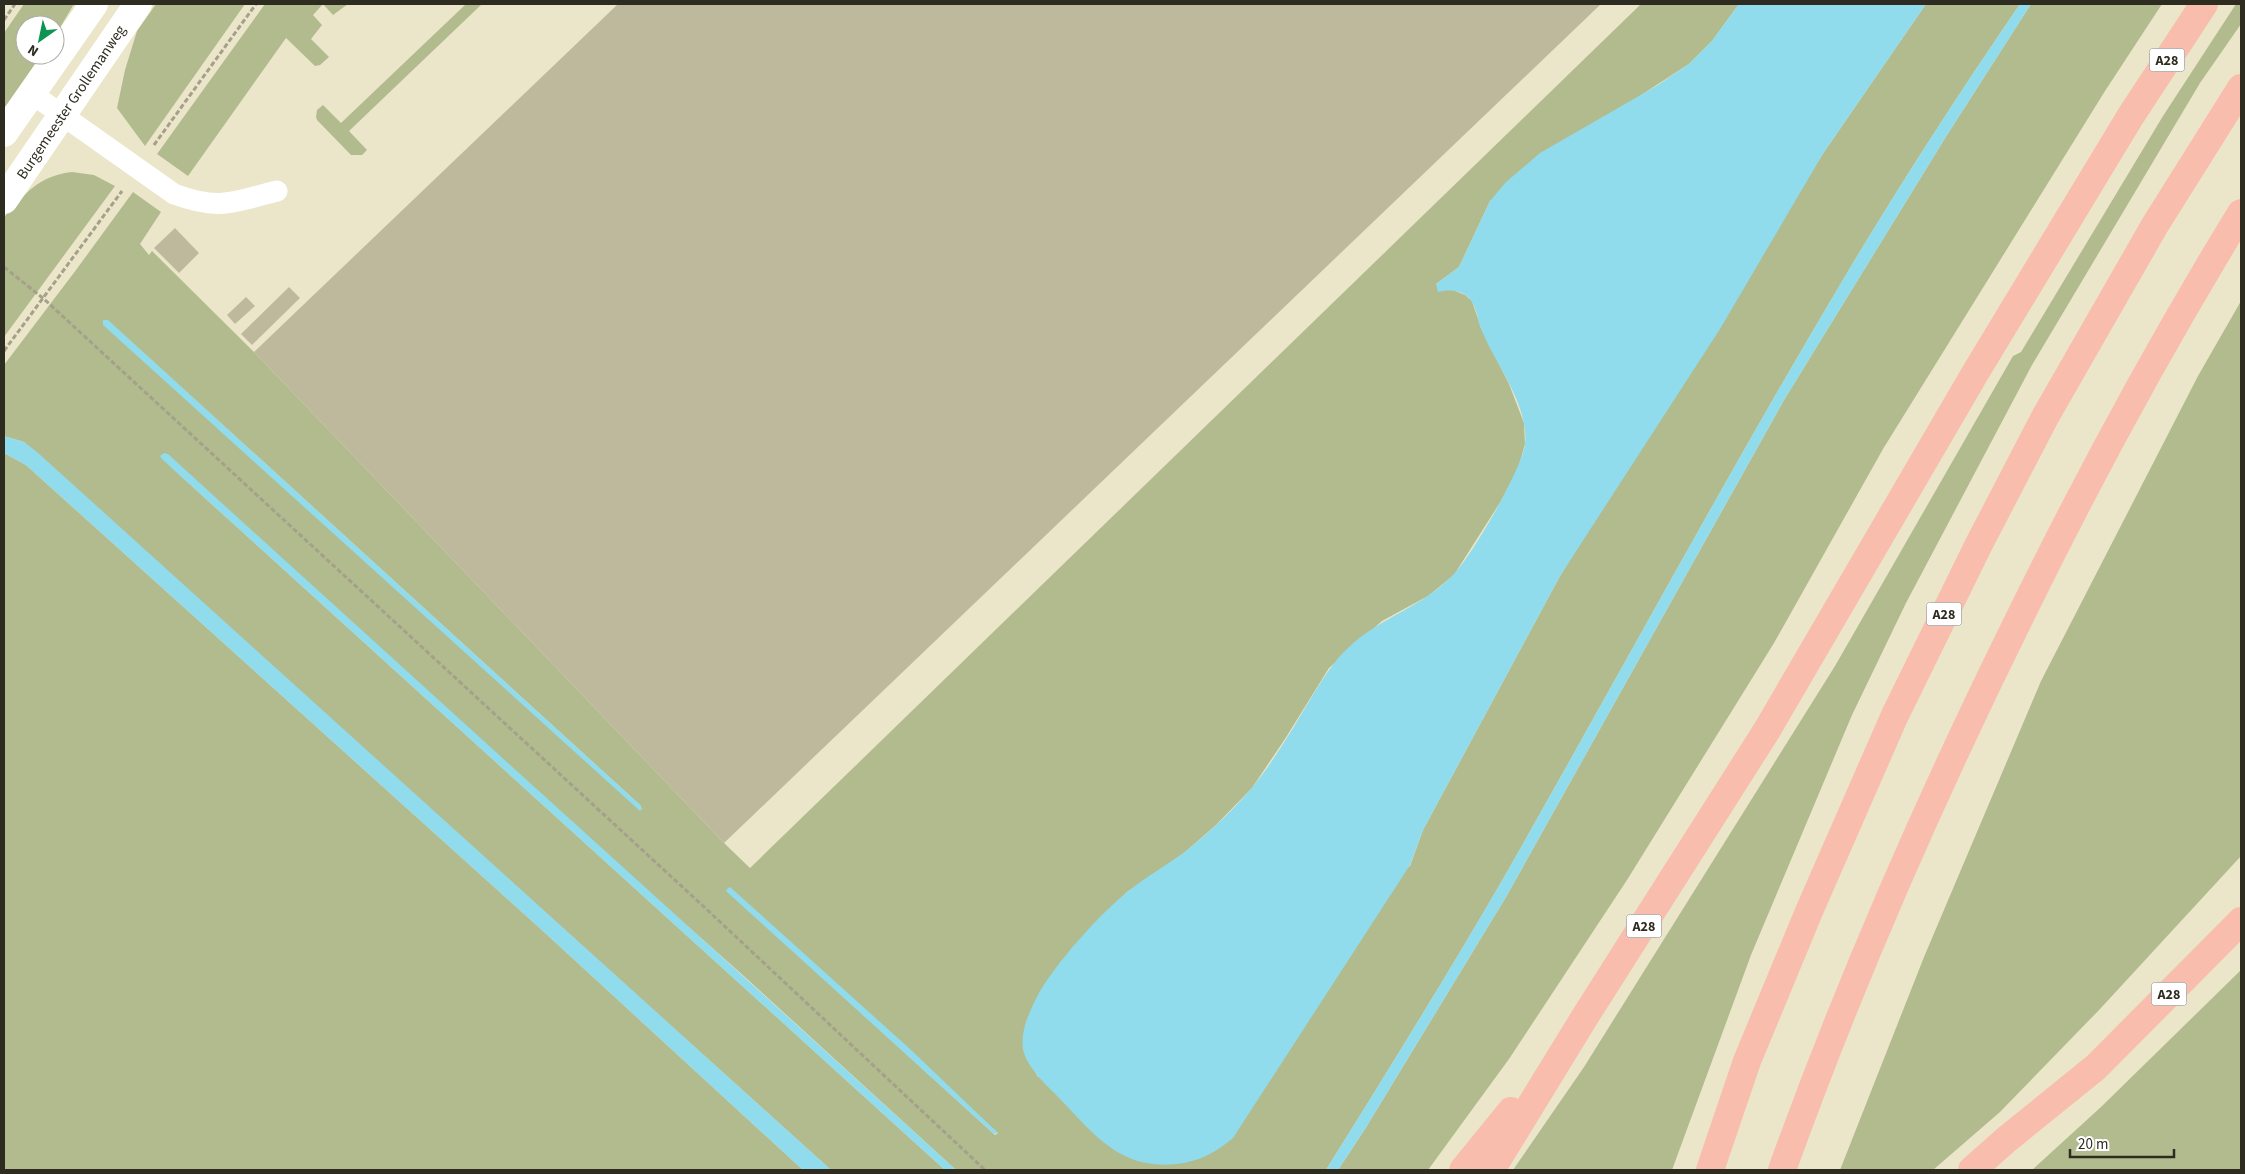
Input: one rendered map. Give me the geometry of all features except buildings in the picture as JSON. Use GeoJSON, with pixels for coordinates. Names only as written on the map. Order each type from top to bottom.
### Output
{"type":"FeatureCollection","features":[{"type":"Feature","properties":{"kind":"highway","name":"A28"},"geometry":{"type":"LineString","coordinates":[[1492,1170],[1586,1015],[1768,730],[1979,367],[2130,117],[2204,4]]}},
{"type":"Feature","properties":{"kind":"highway","name":"A28"},"geometry":{"type":"LineString","coordinates":[[1710,1170],[1747,1061],[1810,909],[1895,716],[1970,561],[2054,400],[2155,225],[2241,88]]}},
{"type":"Feature","properties":{"kind":"highway"},"geometry":{"type":"LineString","coordinates":[[1782,1170],[1824,1054],[1858,968],[1966,724],[2104,451],[2241,213]]}},
{"type":"Feature","properties":{"kind":"highway","name":"A28"},"geometry":{"type":"LineString","coordinates":[[1972,1170],[2096,1067],[2241,922]]}},
{"type":"Feature","properties":{"kind":"highway","name":"A28"},"geometry":{"type":"LineString","coordinates":[[1464,1170],[1586,1015]]}},
{"type":"Feature","properties":{"kind":"street"},"geometry":{"type":"LineString","coordinates":[[4,133],[94,4]]}},
{"type":"Feature","properties":{"kind":"street","name":"Burgemeester Grollemanweg"},"geometry":{"type":"LineString","coordinates":[[4,200],[138,4]]}},
{"type":"Feature","properties":{"kind":"lane"},"geometry":{"type":"LineString","coordinates":[[31,93],[174,194],[198,203],[222,205],[277,191]]}},
{"type":"Feature","properties":{"kind":"path"},"geometry":{"type":"LineString","coordinates":[[4,20],[15,4]]}},
{"type":"Feature","properties":{"kind":"path"},"geometry":{"type":"LineString","coordinates":[[150,151],[256,4]]}},
{"type":"Feature","properties":{"kind":"path"},"geometry":{"type":"LineString","coordinates":[[4,352],[124,187]]}},
{"type":"Feature","properties":{"kind":"path"},"geometry":{"type":"LineString","coordinates":[[4,267],[44,299],[702,906],[985,1170]]}},
{"type":"Feature","properties":{"kind":"green space"},"geometry":{"type":"Polygon","coordinates":[[[24,4],[74,4],[65,19],[65,15],[16,15],[24,4]]]}},
{"type":"Feature","properties":{"kind":"green space"},"geometry":{"type":"Polygon","coordinates":[[[156,4],[245,4],[145,146],[117,108],[125,70],[137,31],[156,4]]]}},
{"type":"Feature","properties":{"kind":"green space"},"geometry":{"type":"Polygon","coordinates":[[[265,4],[323,4],[313,15],[322,25],[311,39],[329,57],[320,65],[315,66],[286,38],[188,176],[157,154],[265,4]]]}},
{"type":"Feature","properties":{"kind":"green space"},"geometry":{"type":"Polygon","coordinates":[[[323,4],[348,4],[333,15],[323,4]]]}},
{"type":"Feature","properties":{"kind":"green space"},"geometry":{"type":"Polygon","coordinates":[[[466,4],[482,4],[349,131],[367,150],[362,155],[351,155],[317,120],[317,110],[323,105],[341,123],[466,4]]]}},
{"type":"Feature","properties":{"kind":"green space"},"geometry":{"type":"Polygon","coordinates":[[[1641,4],[1739,4],[1712,41],[1689,64],[1635,99],[1490,201],[1459,267],[1436,284],[1444,290],[1453,290],[1465,295],[1472,301],[1481,328],[1509,384],[1524,423],[1525,444],[1518,469],[1501,501],[1454,575],[1428,596],[1382,621],[1329,668],[1252,788],[1215,826],[1184,853],[1127,892],[1096,922],[1066,957],[1040,992],[1026,1022],[1023,1049],[1038,1077],[1410,866],[1423,830],[1560,576],[1824,152],[1926,4],[2020,4],[1933,134],[1850,268],[1718,496],[1503,879],[1416,1025],[1326,1170],[956,1170],[746,978],[162,459],[945,1170],[831,1170],[24,442],[4,436],[4,365],[133,192],[161,212],[140,244],[149,255],[152,251],[254,352],[750,868],[1641,4]],[[108,320],[642,809],[640,805],[108,320]],[[726,890],[995,1135],[998,1133],[726,890]]]}},
{"type":"Feature","properties":{"kind":"green space"},"geometry":{"type":"Polygon","coordinates":[[[2031,4],[2162,4],[2105,91],[1883,449],[1774,643],[1627,880],[1509,1059],[1428,1170],[1338,1170],[1365,1129],[1506,897],[1784,400],[1947,135],[2031,4]]]}},
{"type":"Feature","properties":{"kind":"green space"},"geometry":{"type":"Polygon","coordinates":[[[2236,4],[2241,4],[2241,24],[2200,83],[2032,365],[1906,603],[1852,715],[1751,955],[1672,1170],[1513,1170],[1584,1067],[1835,666],[2013,356],[2021,352],[2163,116],[2236,4]]]}},
{"type":"Feature","properties":{"kind":"green space"},"geometry":{"type":"Polygon","coordinates":[[[15,17],[15,65],[38,65],[4,115],[4,33],[15,17]]]}},
{"type":"Feature","properties":{"kind":"green space"},"geometry":{"type":"Polygon","coordinates":[[[72,172],[94,175],[115,186],[4,337],[4,218],[16,200],[19,201],[31,189],[56,175],[72,172]]]}},
{"type":"Feature","properties":{"kind":"green space"},"geometry":{"type":"Polygon","coordinates":[[[2241,301],[2241,856],[2100,1009],[2000,1112],[1933,1170],[1840,1170],[1924,957],[2041,681],[2198,376],[2241,301]]]}},
{"type":"Feature","properties":{"kind":"green space"},"geometry":{"type":"Polygon","coordinates":[[[4,453],[26,465],[543,931],[803,1170],[4,1170],[4,453]]]}},
{"type":"Feature","properties":{"kind":"green space"},"geometry":{"type":"Polygon","coordinates":[[[2241,970],[2241,1170],[2032,1170],[2101,1107],[2241,970]]]}},
{"type":"Feature","properties":{"kind":"water"},"geometry":{"type":"Polygon","coordinates":[[[1739,4],[1926,4],[1824,152],[1720,329],[1560,576],[1423,830],[1410,865],[1233,1138],[1207,1156],[1185,1163],[1158,1164],[1141,1162],[1125,1156],[1099,1138],[1086,1126],[1039,1077],[1025,1056],[1022,1042],[1024,1028],[1038,995],[1067,954],[1106,911],[1136,885],[1191,847],[1243,798],[1268,766],[1314,693],[1343,653],[1373,628],[1440,587],[1452,576],[1471,551],[1483,533],[1515,473],[1525,444],[1524,425],[1516,397],[1485,338],[1473,303],[1468,297],[1458,292],[1450,290],[1438,292],[1436,284],[1459,267],[1490,201],[1506,182],[1540,153],[1658,85],[1689,64],[1712,41],[1739,4]]]}},
{"type":"Feature","properties":{"kind":"water"},"geometry":{"type":"Polygon","coordinates":[[[2020,4],[2031,4],[1947,135],[1784,400],[1506,897],[1365,1129],[1338,1170],[1326,1170],[1416,1025],[1503,879],[1718,496],[1850,268],[1933,134],[2020,4]]]}},
{"type":"Feature","properties":{"kind":"water"},"geometry":{"type":"Polygon","coordinates":[[[103,320],[108,320],[640,805],[642,809],[640,811],[103,325],[103,320]]]}},
{"type":"Feature","properties":{"kind":"water"},"geometry":{"type":"Polygon","coordinates":[[[4,436],[24,442],[37,452],[831,1170],[803,1170],[543,931],[26,465],[4,453],[4,436]]]}},
{"type":"Feature","properties":{"kind":"water"},"geometry":{"type":"Polygon","coordinates":[[[164,453],[168,454],[956,1170],[945,1170],[162,459],[160,456],[164,453]]]}},
{"type":"Feature","properties":{"kind":"water"},"geometry":{"type":"Polygon","coordinates":[[[730,887],[910,1049],[998,1133],[994,1134],[727,892],[726,890],[730,887]]]}}]}
